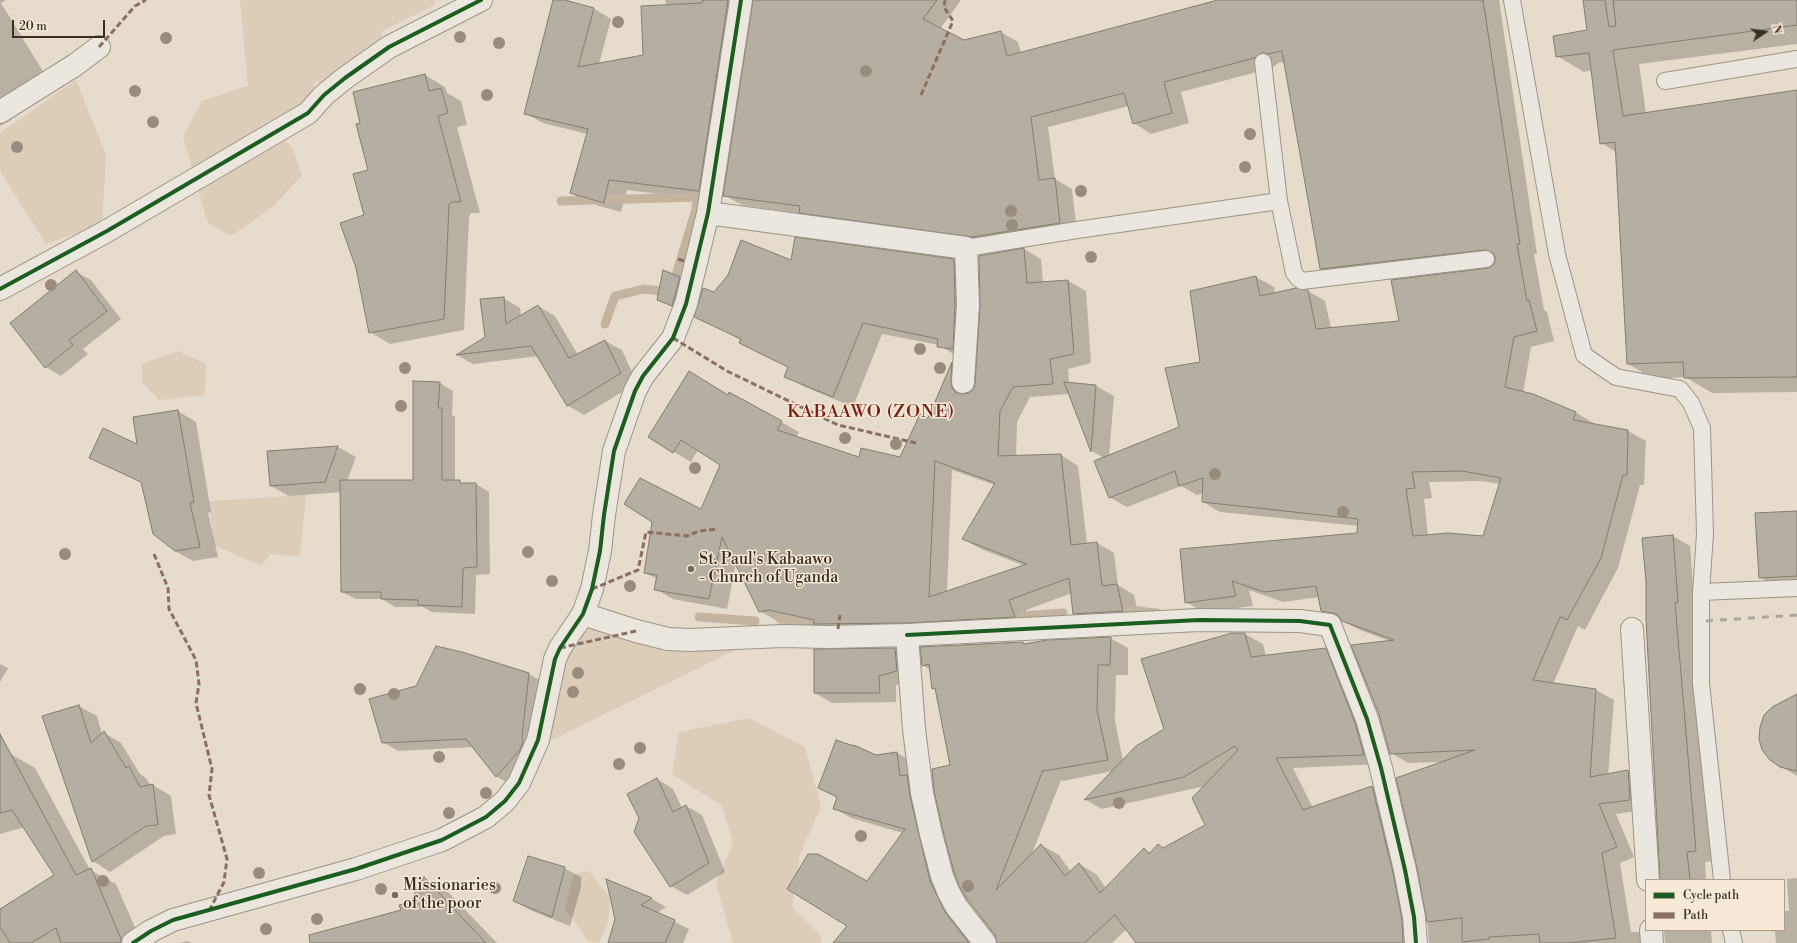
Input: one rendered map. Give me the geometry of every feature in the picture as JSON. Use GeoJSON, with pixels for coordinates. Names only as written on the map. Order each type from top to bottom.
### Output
{"type":"FeatureCollection","features":[{"type":"Feature","properties":{"kind":"street"},"geometry":{"type":"LineString","coordinates":[[0,289],[107,231],[308,113],[324,95],[345,78],[389,47],[481,0]]}},
{"type":"Feature","properties":{"kind":"street"},"geometry":{"type":"LineString","coordinates":[[133,943],[151,931],[173,920],[363,867],[442,840],[486,817],[505,801],[519,783],[538,740],[555,659],[560,648],[583,614],[592,589],[600,551],[614,451],[635,392],[643,376],[673,338],[690,288],[708,212],[741,0]]}},
{"type":"Feature","properties":{"kind":"street"},"geometry":{"type":"LineString","coordinates":[[0,112],[75,65],[99,47]]}},
{"type":"Feature","properties":{"kind":"street"},"geometry":{"type":"LineString","coordinates":[[708,212],[966,248],[968,305],[963,382]]}},
{"type":"Feature","properties":{"kind":"street"},"geometry":{"type":"LineString","coordinates":[[583,614],[636,631],[668,639],[698,640],[783,636],[830,637],[907,635],[1200,620],[1300,621],[1330,625],[1368,719],[1407,878],[1414,917],[1416,943]]}},
{"type":"Feature","properties":{"kind":"street"},"geometry":{"type":"LineString","coordinates":[[1632,629],[1648,879]]}},
{"type":"Feature","properties":{"kind":"street"},"geometry":{"type":"LineString","coordinates":[[907,635],[914,729],[922,793],[931,834],[942,876],[948,891],[956,906],[985,943]]}},
{"type":"Feature","properties":{"kind":"street"},"geometry":{"type":"LineString","coordinates":[[1651,931],[1652,943]]}},
{"type":"Feature","properties":{"kind":"lane"},"geometry":{"type":"LineString","coordinates":[[1512,0],[1557,254],[1584,355],[1616,377],[1680,389],[1691,403],[1702,428],[1705,534],[1701,592],[1701,684],[1722,879]]}},
{"type":"Feature","properties":{"kind":"lane"},"geometry":{"type":"LineString","coordinates":[[1665,81],[1797,59]]}},
{"type":"Feature","properties":{"kind":"lane"},"geometry":{"type":"LineString","coordinates":[[1263,62],[1279,201],[1294,273],[1302,281],[1486,259]]}},
{"type":"Feature","properties":{"kind":"lane"},"geometry":{"type":"LineString","coordinates":[[966,248],[1077,230],[1279,201]]}},
{"type":"Feature","properties":{"kind":"lane"},"geometry":{"type":"LineString","coordinates":[[1701,592],[1797,588]]}},
{"type":"Feature","properties":{"kind":"lane"},"geometry":{"type":"LineString","coordinates":[[1731,931],[1734,943]]}},
{"type":"Feature","properties":{"kind":"shaded area"},"geometry":{"type":"Polygon","coordinates":[[[240,0],[435,0],[435,5],[382,31],[377,64],[341,93],[316,81],[306,106],[272,122],[293,150],[302,176],[270,209],[231,236],[208,223],[183,136],[202,101],[248,86],[240,0]]]}},
{"type":"Feature","properties":{"kind":"shaded area"},"geometry":{"type":"Polygon","coordinates":[[[76,80],[106,155],[102,224],[46,244],[0,171],[0,133],[76,80]]]}},
{"type":"Feature","properties":{"kind":"shaded area"},"geometry":{"type":"Polygon","coordinates":[[[178,351],[206,364],[205,395],[159,400],[142,383],[142,364],[178,351]]]}},
{"type":"Feature","properties":{"kind":"shaded area"},"geometry":{"type":"Polygon","coordinates":[[[306,495],[300,556],[271,554],[261,566],[214,545],[209,501],[306,495]]]}},
{"type":"Feature","properties":{"kind":"shaded area"},"geometry":{"type":"Polygon","coordinates":[[[592,619],[663,651],[743,646],[544,744],[562,659],[592,619]]]}},
{"type":"Feature","properties":{"kind":"shaded area"},"geometry":{"type":"Polygon","coordinates":[[[749,718],[805,747],[821,807],[800,854],[792,907],[820,935],[822,943],[733,943],[716,883],[733,843],[722,806],[672,774],[679,732],[749,718]]]}},
{"type":"Feature","properties":{"kind":"shaded area"},"geometry":{"type":"Polygon","coordinates":[[[589,871],[610,898],[608,924],[599,943],[588,941],[565,909],[574,874],[589,871]]]}},
{"type":"Feature","properties":{"kind":"building"},"geometry":{"type":"Polygon","coordinates":[[[553,0],[565,0],[594,8],[578,67],[643,55],[641,6],[702,3],[703,0],[728,0],[699,191],[609,180],[604,203],[570,193],[588,129],[524,114],[553,0]]]}},
{"type":"Feature","properties":{"kind":"building"},"geometry":{"type":"Polygon","coordinates":[[[753,0],[937,0],[923,19],[964,40],[1001,31],[1007,56],[1218,0],[1483,0],[1520,244],[1517,244],[1527,301],[1529,300],[1537,331],[1514,337],[1505,387],[1533,394],[1576,412],[1573,420],[1628,430],[1627,475],[1623,475],[1601,558],[1567,620],[1560,617],[1533,680],[1596,689],[1590,777],[1628,770],[1630,800],[1599,804],[1617,847],[1602,853],[1616,938],[1570,943],[1540,943],[1539,934],[1489,937],[1489,939],[1462,942],[1462,918],[1427,922],[1417,868],[1396,778],[1475,750],[1390,754],[1379,714],[1351,645],[1394,640],[1342,621],[1338,615],[1321,611],[1316,586],[1264,592],[1232,581],[1236,596],[1185,603],[1180,549],[1357,533],[1358,519],[1202,502],[1203,478],[1179,486],[1175,471],[1109,498],[1094,461],[1179,427],[1165,368],[1200,362],[1190,291],[1256,276],[1260,296],[1296,288],[1308,290],[1316,329],[1399,321],[1391,280],[1488,268],[1495,262],[1493,253],[1485,250],[1320,269],[1282,51],[1268,54],[1262,53],[1254,58],[1164,82],[1172,113],[1133,124],[1124,93],[1031,117],[1039,180],[1055,178],[1060,223],[972,237],[799,213],[800,206],[723,196],[753,0]],[[1462,471],[1412,472],[1415,488],[1406,489],[1413,536],[1448,533],[1483,536],[1501,478],[1462,471]]]}},
{"type":"Feature","properties":{"kind":"building"},"geometry":{"type":"Polygon","coordinates":[[[1583,0],[1605,0],[1609,27],[1616,26],[1613,0],[1797,0],[1797,25],[1613,50],[1623,116],[1797,90],[1797,377],[1684,378],[1683,362],[1627,364],[1615,142],[1600,144],[1589,53],[1556,57],[1553,36],[1587,30],[1583,0]]]}},
{"type":"Feature","properties":{"kind":"building"},"geometry":{"type":"Polygon","coordinates":[[[425,74],[429,91],[441,88],[448,113],[438,116],[461,202],[451,202],[449,205],[444,319],[369,333],[356,268],[340,223],[364,215],[353,174],[368,170],[356,124],[360,123],[353,92],[425,74]]]}},
{"type":"Feature","properties":{"kind":"building"},"geometry":{"type":"Polygon","coordinates":[[[795,237],[954,259],[955,305],[953,349],[937,347],[938,339],[863,323],[833,397],[784,377],[788,367],[739,343],[741,339],[694,317],[703,288],[714,292],[728,275],[741,240],[791,260],[795,237]]]}},
{"type":"Feature","properties":{"kind":"building"},"geometry":{"type":"Polygon","coordinates":[[[1024,248],[1027,283],[1068,280],[1074,354],[1050,359],[1053,384],[1013,387],[1000,411],[998,456],[1061,454],[1071,545],[1097,542],[1102,586],[1117,584],[1123,611],[1073,614],[1069,578],[1009,600],[1015,617],[907,623],[814,624],[814,620],[769,610],[759,612],[722,537],[709,599],[654,590],[657,575],[644,573],[652,522],[624,504],[640,478],[701,509],[720,465],[681,440],[673,453],[648,437],[689,371],[728,395],[729,392],[782,421],[777,430],[859,457],[861,448],[900,457],[920,414],[928,418],[952,362],[951,381],[952,388],[956,393],[969,393],[974,389],[980,306],[979,256],[1024,248]],[[935,461],[929,597],[1027,564],[962,539],[995,483],[935,461]]]}},
{"type":"Feature","properties":{"kind":"building"},"geometry":{"type":"Polygon","coordinates":[[[76,270],[107,311],[69,340],[73,345],[45,368],[10,323],[76,270]]]}},
{"type":"Feature","properties":{"kind":"building"},"geometry":{"type":"Polygon","coordinates":[[[663,270],[680,277],[672,306],[657,300],[663,270]]]}},
{"type":"Feature","properties":{"kind":"building"},"geometry":{"type":"Polygon","coordinates":[[[504,297],[506,324],[538,305],[569,358],[605,340],[621,373],[567,406],[531,346],[456,355],[485,337],[480,299],[504,297]]]}},
{"type":"Feature","properties":{"kind":"building"},"geometry":{"type":"Polygon","coordinates":[[[413,381],[440,382],[438,408],[442,408],[442,480],[460,480],[460,483],[476,483],[477,567],[463,568],[462,607],[418,605],[418,600],[381,599],[381,592],[341,592],[340,480],[413,480],[413,381]]]}},
{"type":"Feature","properties":{"kind":"building"},"geometry":{"type":"Polygon","coordinates":[[[1064,382],[1096,385],[1091,452],[1064,382]]]}},
{"type":"Feature","properties":{"kind":"building"},"geometry":{"type":"Polygon","coordinates":[[[178,410],[194,502],[190,503],[200,547],[175,551],[153,534],[141,482],[89,458],[103,428],[137,444],[133,417],[178,410]]]}},
{"type":"Feature","properties":{"kind":"building"},"geometry":{"type":"Polygon","coordinates":[[[338,446],[325,482],[270,486],[267,451],[338,446]]]}},
{"type":"Feature","properties":{"kind":"building"},"geometry":{"type":"Polygon","coordinates":[[[1797,511],[1797,576],[1759,578],[1755,513],[1797,511]]]}},
{"type":"Feature","properties":{"kind":"building"},"geometry":{"type":"Polygon","coordinates":[[[1673,535],[1678,602],[1675,603],[1696,851],[1687,852],[1690,879],[1660,879],[1646,619],[1646,581],[1642,538],[1673,535]]]}},
{"type":"Feature","properties":{"kind":"building"},"geometry":{"type":"Polygon","coordinates":[[[1232,633],[1245,633],[1251,657],[1326,648],[1355,723],[1364,755],[1276,758],[1303,810],[1372,786],[1393,873],[1402,919],[1403,943],[1136,943],[1115,915],[1084,943],[997,943],[995,935],[967,899],[959,886],[943,831],[934,791],[932,769],[950,765],[935,688],[932,689],[929,664],[922,666],[920,647],[1023,642],[1024,644],[1047,640],[1111,637],[1110,665],[1098,665],[1097,710],[1108,760],[1043,770],[996,890],[1041,844],[1065,876],[1079,863],[1100,893],[1144,848],[1149,854],[1158,844],[1163,848],[1205,825],[1192,798],[1238,750],[1235,746],[1184,777],[1084,800],[1136,746],[1164,729],[1141,659],[1232,633]]]}},
{"type":"Feature","properties":{"kind":"building"},"geometry":{"type":"Polygon","coordinates":[[[436,646],[462,652],[529,673],[522,737],[523,742],[520,750],[496,777],[466,739],[382,743],[369,699],[416,686],[436,646]]]}},
{"type":"Feature","properties":{"kind":"building"},"geometry":{"type":"Polygon","coordinates":[[[895,648],[897,671],[879,676],[880,693],[814,693],[814,649],[895,648]]]}},
{"type":"Feature","properties":{"kind":"building"},"geometry":{"type":"Polygon","coordinates":[[[1797,694],[1797,771],[1780,767],[1770,760],[1762,750],[1759,739],[1760,727],[1764,715],[1772,707],[1797,694]]]}},
{"type":"Feature","properties":{"kind":"building"},"geometry":{"type":"Polygon","coordinates":[[[79,705],[91,743],[104,731],[126,768],[129,766],[140,787],[153,784],[158,825],[146,826],[92,862],[42,716],[79,705]]]}},
{"type":"Feature","properties":{"kind":"building"},"geometry":{"type":"Polygon","coordinates":[[[0,734],[76,875],[91,868],[121,939],[121,943],[61,943],[56,928],[31,943],[10,943],[0,927],[0,909],[54,875],[12,810],[0,813],[0,734]]]}},
{"type":"Feature","properties":{"kind":"building"},"geometry":{"type":"Polygon","coordinates":[[[836,740],[854,745],[876,755],[897,752],[900,776],[907,775],[910,796],[930,881],[945,912],[969,943],[833,943],[847,926],[787,889],[808,854],[818,854],[867,881],[905,829],[833,809],[837,797],[818,788],[836,740]]]}},
{"type":"Feature","properties":{"kind":"building"},"geometry":{"type":"Polygon","coordinates":[[[657,778],[673,812],[686,805],[709,863],[670,887],[634,832],[639,818],[627,794],[657,778]]]}},
{"type":"Feature","properties":{"kind":"building"},"geometry":{"type":"Polygon","coordinates":[[[528,856],[565,867],[552,917],[513,901],[528,856]]]}},
{"type":"Feature","properties":{"kind":"building"},"geometry":{"type":"Polygon","coordinates":[[[424,877],[486,943],[310,943],[309,935],[401,910],[399,905],[410,902],[424,877]]]}},
{"type":"Feature","properties":{"kind":"building"},"geometry":{"type":"Polygon","coordinates":[[[606,879],[652,898],[641,905],[675,920],[665,943],[608,943],[615,919],[606,879]]]}},
{"type":"Feature","properties":{"kind":"waterway"},"geometry":{"type":"LineString","coordinates":[[717,90],[721,41]]}},
{"type":"Feature","properties":{"kind":"waterway"},"geometry":{"type":"LineString","coordinates":[[704,155],[714,109]]}},
{"type":"Feature","properties":{"kind":"waterway"},"geometry":{"type":"LineString","coordinates":[[605,324],[615,296],[644,289],[660,291],[674,282],[696,209],[700,179]]}},
{"type":"Feature","properties":{"kind":"waterway"},"geometry":{"type":"LineString","coordinates":[[561,201],[698,197]]}},
{"type":"Feature","properties":{"kind":"waterway"},"geometry":{"type":"LineString","coordinates":[[1127,610],[1157,613]]}},
{"type":"Feature","properties":{"kind":"waterway"},"geometry":{"type":"LineString","coordinates":[[1022,616],[1063,613]]}},
{"type":"Feature","properties":{"kind":"waterway"},"geometry":{"type":"LineString","coordinates":[[699,617],[755,621]]}},
{"type":"Feature","properties":{"kind":"waterway"},"geometry":{"type":"LineString","coordinates":[[780,619],[807,622]]}},
{"type":"Feature","properties":{"kind":"railway"},"geometry":{"type":"LineString","coordinates":[[1706,621],[1797,615]]}},
{"type":"Feature","properties":{"kind":"marked path"},"geometry":{"type":"LineString","coordinates":[[99,47],[135,6],[146,0]]}},
{"type":"Feature","properties":{"kind":"marked path"},"geometry":{"type":"LineString","coordinates":[[921,95],[953,21],[944,7],[945,0]]}},
{"type":"Feature","properties":{"kind":"marked path"},"geometry":{"type":"LineString","coordinates":[[678,259],[684,261]]}},
{"type":"Feature","properties":{"kind":"marked path"},"geometry":{"type":"LineString","coordinates":[[673,338],[727,371],[838,425],[916,443]]}},
{"type":"Feature","properties":{"kind":"marked path"},"geometry":{"type":"LineString","coordinates":[[592,589],[638,570],[646,532],[687,536],[699,531],[718,529]]}},
{"type":"Feature","properties":{"kind":"marked path"},"geometry":{"type":"LineString","coordinates":[[154,554],[168,588],[169,609],[196,660],[199,684],[196,703],[212,769],[209,795],[227,859],[224,882],[210,909]]}},
{"type":"Feature","properties":{"kind":"marked path"},"geometry":{"type":"LineString","coordinates":[[838,629],[840,615]]}},
{"type":"Feature","properties":{"kind":"marked path"},"geometry":{"type":"LineString","coordinates":[[560,648],[636,631]]}},
{"type":"Feature","properties":{"kind":"cycle path"},"geometry":{"type":"LineString","coordinates":[[0,289],[107,231],[308,113],[324,95],[345,78],[389,47],[481,0]]}},
{"type":"Feature","properties":{"kind":"cycle path"},"geometry":{"type":"LineString","coordinates":[[133,943],[151,931],[173,920],[356,869],[442,840],[486,817],[505,801],[519,783],[538,740],[555,659],[560,648],[583,614],[592,589],[600,551],[614,451],[635,391],[643,376],[673,338],[686,304],[708,213],[741,0]]}},
{"type":"Feature","properties":{"kind":"cycle path"},"geometry":{"type":"LineString","coordinates":[[907,635],[1199,620],[1300,621],[1330,625],[1367,719],[1381,768],[1405,870],[1414,917],[1416,943]]}},
{"type":"Feature","properties":{"kind":"place","name":"St. Paul's Kabaawo - Church of Uganda"},"geometry":{"type":"Point","coordinates":[691,569]}},
{"type":"Feature","properties":{"kind":"place","name":"Missionaries of the poor"},"geometry":{"type":"Point","coordinates":[395,895]}},
{"type":"Feature","properties":{"kind":"district","name":"KABAAWO (ZONE)"},"geometry":{"type":"Point","coordinates":[871,413]}}]}
